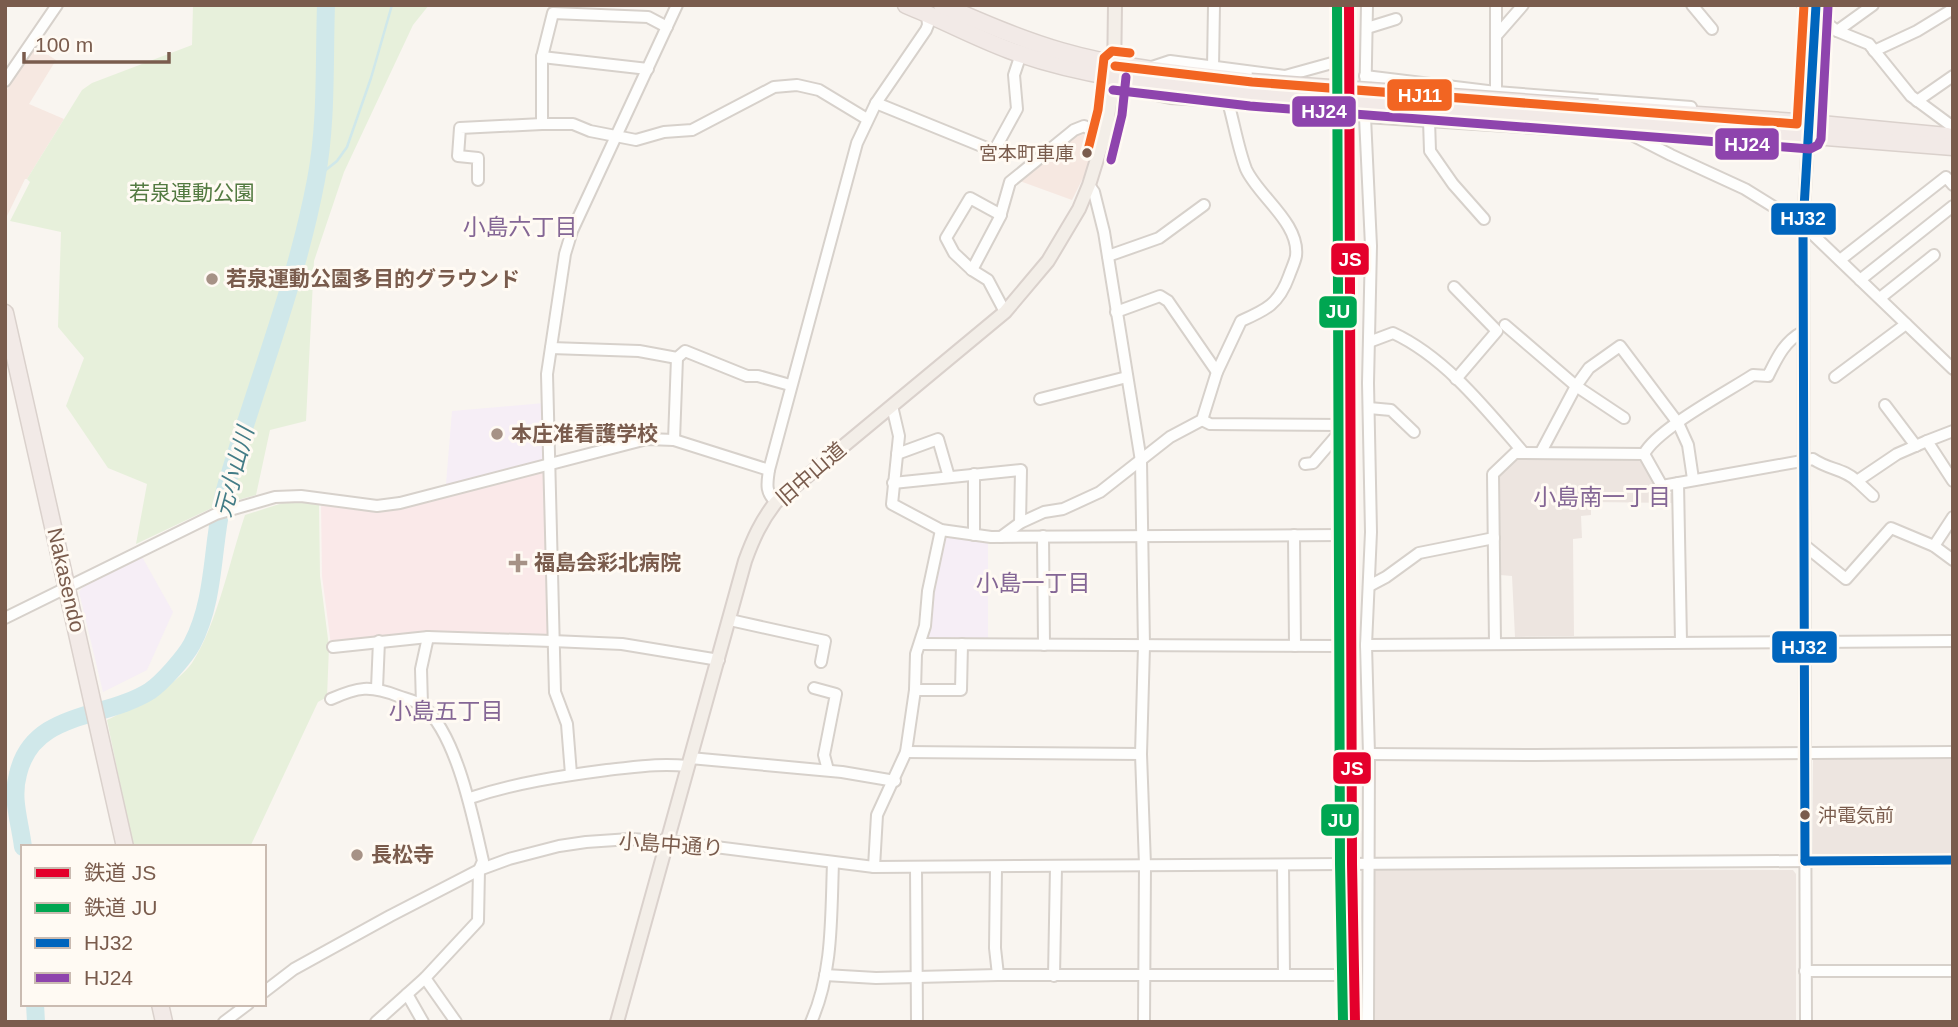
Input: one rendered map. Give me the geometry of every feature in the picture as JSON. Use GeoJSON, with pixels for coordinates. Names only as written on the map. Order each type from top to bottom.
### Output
{"type":"FeatureCollection","features":[{"type":"Feature","properties":{"kind":"highway"},"geometry":{"type":"LineString","coordinates":[[906,5],[926,21],[1061,66],[1114,70],[1251,88],[1809,130],[1953,136]]}},
{"type":"Feature","properties":{"kind":"highway"},"geometry":{"type":"LineString","coordinates":[[942,5],[1015,36],[1114,70]]}},
{"type":"Feature","properties":{"kind":"highway"},"geometry":{"type":"LineString","coordinates":[[1597,114],[1701,109],[1809,130],[1953,147]]}},
{"type":"Feature","properties":{"kind":"highway","name":"Nakasendo"},"geometry":{"type":"LineString","coordinates":[[5,313],[125,845]]}},
{"type":"Feature","properties":{"kind":"main road","name":"旧中山道"},"geometry":{"type":"LineString","coordinates":[[617,1022],[754,536],[776,502],[1005,312],[1048,261],[1079,209],[1104,138],[1110,112],[1114,70],[1115,5]]}},
{"type":"Feature","properties":{"kind":"street"},"geometry":{"type":"LineString","coordinates":[[5,81],[57,5]]}},
{"type":"Feature","properties":{"kind":"street"},"geometry":{"type":"LineString","coordinates":[[571,774],[567,724],[555,692],[547,374],[565,254],[572,230],[677,5]]}},
{"type":"Feature","properties":{"kind":"street"},"geometry":{"type":"LineString","coordinates":[[1213,68],[1214,5]]}},
{"type":"Feature","properties":{"kind":"street"},"geometry":{"type":"LineString","coordinates":[[1340,5],[1339,114],[1343,288],[1340,863],[1344,1022]]}},
{"type":"Feature","properties":{"kind":"street"},"geometry":{"type":"LineString","coordinates":[[1367,5],[1365,117],[1371,246],[1368,408],[1371,532],[1366,645],[1369,754],[1368,1022]]}},
{"type":"Feature","properties":{"kind":"street"},"geometry":{"type":"LineString","coordinates":[[1495,125],[1496,5]]}},
{"type":"Feature","properties":{"kind":"street"},"geometry":{"type":"LineString","coordinates":[[1496,36],[1524,5]]}},
{"type":"Feature","properties":{"kind":"street"},"geometry":{"type":"LineString","coordinates":[[1692,5],[1713,29]]}},
{"type":"Feature","properties":{"kind":"street"},"geometry":{"type":"LineString","coordinates":[[1803,5],[1816,11],[1838,31],[1869,44],[1911,96],[1953,127]]}},
{"type":"Feature","properties":{"kind":"street"},"geometry":{"type":"LineString","coordinates":[[1838,31],[1873,5]]}},
{"type":"Feature","properties":{"kind":"street"},"geometry":{"type":"LineString","coordinates":[[1874,51],[1906,37],[1953,9]]}},
{"type":"Feature","properties":{"kind":"street"},"geometry":{"type":"LineString","coordinates":[[1806,1022],[1803,225],[1816,11]]}},
{"type":"Feature","properties":{"kind":"street"},"geometry":{"type":"LineString","coordinates":[[542,124],[542,57],[553,13],[648,17],[667,27]]}},
{"type":"Feature","properties":{"kind":"street"},"geometry":{"type":"LineString","coordinates":[[1367,28],[1396,19]]}},
{"type":"Feature","properties":{"kind":"street"},"geometry":{"type":"LineString","coordinates":[[776,502],[768,494],[769,470],[845,181],[867,119],[926,21]]}},
{"type":"Feature","properties":{"kind":"street"},"geometry":{"type":"LineString","coordinates":[[876,103],[994,151],[1017,109],[1014,75],[1021,54]]}},
{"type":"Feature","properties":{"kind":"street"},"geometry":{"type":"LineString","coordinates":[[542,57],[648,69]]}},
{"type":"Feature","properties":{"kind":"street"},"geometry":{"type":"LineString","coordinates":[[1339,114],[1272,104],[1170,98],[1142,92],[1147,76],[1170,61],[1284,76],[1332,63],[1340,64]]}},
{"type":"Feature","properties":{"kind":"street"},"geometry":{"type":"LineString","coordinates":[[1365,76],[1496,92],[1701,109]]}},
{"type":"Feature","properties":{"kind":"street"},"geometry":{"type":"LineString","coordinates":[[1917,101],[1953,76]]}},
{"type":"Feature","properties":{"kind":"street"},"geometry":{"type":"LineString","coordinates":[[478,180],[478,158],[458,156],[460,128],[573,124],[590,131],[636,140],[664,132],[692,130],[774,87],[797,85],[819,90],[867,119]]}},
{"type":"Feature","properties":{"kind":"street"},"geometry":{"type":"LineString","coordinates":[[1001,537],[1020,523],[1044,512],[1063,509],[1100,492],[1170,437],[1202,420],[1217,372],[1241,321],[1268,309],[1287,282],[1296,255],[1293,236],[1247,170],[1228,102]]}},
{"type":"Feature","properties":{"kind":"street"},"geometry":{"type":"LineString","coordinates":[[1365,117],[1630,134],[1745,189],[1803,225],[1953,369]]}},
{"type":"Feature","properties":{"kind":"street"},"geometry":{"type":"LineString","coordinates":[[1429,120],[1430,151],[1453,184],[1484,219]]}},
{"type":"Feature","properties":{"kind":"street"},"geometry":{"type":"LineString","coordinates":[[972,270],[1001,215],[1010,182],[1074,130],[1084,126],[1104,138]]}},
{"type":"Feature","properties":{"kind":"street"},"geometry":{"type":"LineString","coordinates":[[1840,260],[1946,177],[1953,185]]}},
{"type":"Feature","properties":{"kind":"street"},"geometry":{"type":"LineString","coordinates":[[1089,185],[1094,192],[1108,256],[1140,461],[1144,646],[1141,754],[1144,1022]]}},
{"type":"Feature","properties":{"kind":"street"},"geometry":{"type":"LineString","coordinates":[[1001,215],[970,198],[946,238],[954,253],[972,270],[988,279],[1005,312]]}},
{"type":"Feature","properties":{"kind":"street"},"geometry":{"type":"LineString","coordinates":[[1108,256],[1159,238],[1204,205]]}},
{"type":"Feature","properties":{"kind":"street"},"geometry":{"type":"LineString","coordinates":[[1860,280],[1953,206]]}},
{"type":"Feature","properties":{"kind":"street"},"geometry":{"type":"LineString","coordinates":[[1880,298],[1934,255]]}},
{"type":"Feature","properties":{"kind":"street"},"geometry":{"type":"LineString","coordinates":[[1454,287],[1497,331],[1456,379]]}},
{"type":"Feature","properties":{"kind":"street"},"geometry":{"type":"LineString","coordinates":[[1116,312],[1160,296],[1168,301],[1217,372]]}},
{"type":"Feature","properties":{"kind":"street"},"geometry":{"type":"LineString","coordinates":[[1835,377],[1906,324]]}},
{"type":"Feature","properties":{"kind":"street"},"geometry":{"type":"LineString","coordinates":[[1505,326],[1577,386],[1624,418]]}},
{"type":"Feature","properties":{"kind":"street"},"geometry":{"type":"LineString","coordinates":[[1644,454],[1647,447],[1678,422],[1753,375],[1768,376],[1784,346],[1792,337],[1802,332]]}},
{"type":"Feature","properties":{"kind":"street"},"geometry":{"type":"LineString","coordinates":[[1369,342],[1393,333],[1415,343],[1456,379],[1523,452]]}},
{"type":"Feature","properties":{"kind":"street"},"geometry":{"type":"LineString","coordinates":[[1541,452],[1589,368],[1620,346],[1678,422],[1688,445],[1693,479]]}},
{"type":"Feature","properties":{"kind":"street"},"geometry":{"type":"LineString","coordinates":[[551,348],[639,351],[677,358]]}},
{"type":"Feature","properties":{"kind":"street"},"geometry":{"type":"LineString","coordinates":[[674,440],[677,358],[685,351],[747,376],[758,376],[790,385]]}},
{"type":"Feature","properties":{"kind":"street"},"geometry":{"type":"LineString","coordinates":[[1040,398],[1127,377]]}},
{"type":"Feature","properties":{"kind":"street"},"geometry":{"type":"LineString","coordinates":[[1885,405],[1953,481]]}},
{"type":"Feature","properties":{"kind":"street"},"geometry":{"type":"LineString","coordinates":[[892,407],[899,436],[892,504],[941,530],[1001,537],[1342,535]]}},
{"type":"Feature","properties":{"kind":"street"},"geometry":{"type":"LineString","coordinates":[[1368,408],[1391,410],[1414,432]]}},
{"type":"Feature","properties":{"kind":"street"},"geometry":{"type":"LineString","coordinates":[[1202,420],[1210,424],[1343,429]]}},
{"type":"Feature","properties":{"kind":"street"},"geometry":{"type":"LineString","coordinates":[[1305,464],[1313,463],[1343,429]]}},
{"type":"Feature","properties":{"kind":"street"},"geometry":{"type":"LineString","coordinates":[[1857,481],[1897,454],[1953,430]]}},
{"type":"Feature","properties":{"kind":"street"},"geometry":{"type":"LineString","coordinates":[[5,618],[216,514],[275,497],[301,496],[377,506],[400,503],[648,439],[674,440],[769,470]]}},
{"type":"Feature","properties":{"kind":"street"},"geometry":{"type":"LineString","coordinates":[[897,454],[938,439],[949,477]]}},
{"type":"Feature","properties":{"kind":"street"},"geometry":{"type":"LineString","coordinates":[[1495,643],[1493,474],[1515,453],[1644,454]]}},
{"type":"Feature","properties":{"kind":"street"},"geometry":{"type":"LineString","coordinates":[[1644,454],[1661,486],[1813,459],[1830,468],[1846,471],[1873,496]]}},
{"type":"Feature","properties":{"kind":"street"},"geometry":{"type":"LineString","coordinates":[[893,483],[1021,470],[1020,523]]}},
{"type":"Feature","properties":{"kind":"street"},"geometry":{"type":"LineString","coordinates":[[974,474],[974,535]]}},
{"type":"Feature","properties":{"kind":"street"},"geometry":{"type":"LineString","coordinates":[[1678,483],[1681,642]]}},
{"type":"Feature","properties":{"kind":"street"},"geometry":{"type":"LineString","coordinates":[[1934,546],[1953,517]]}},
{"type":"Feature","properties":{"kind":"street"},"geometry":{"type":"LineString","coordinates":[[1804,545],[1846,579],[1891,528],[1934,546],[1953,560]]}},
{"type":"Feature","properties":{"kind":"street"},"geometry":{"type":"LineString","coordinates":[[874,867],[877,815],[895,781],[906,752],[915,690],[916,654],[921,644],[928,591],[941,530]]}},
{"type":"Feature","properties":{"kind":"street"},"geometry":{"type":"LineString","coordinates":[[1043,536],[1044,645]]}},
{"type":"Feature","properties":{"kind":"street"},"geometry":{"type":"LineString","coordinates":[[1294,536],[1295,646]]}},
{"type":"Feature","properties":{"kind":"street"},"geometry":{"type":"LineString","coordinates":[[1369,586],[1386,577],[1419,552],[1494,538]]}},
{"type":"Feature","properties":{"kind":"street"},"geometry":{"type":"LineString","coordinates":[[730,620],[825,641],[821,663]]}},
{"type":"Feature","properties":{"kind":"street"},"geometry":{"type":"LineString","coordinates":[[422,705],[421,669],[428,637]]}},
{"type":"Feature","properties":{"kind":"street"},"geometry":{"type":"LineString","coordinates":[[333,647],[428,637],[552,641],[622,644],[719,660]]}},
{"type":"Feature","properties":{"kind":"street"},"geometry":{"type":"LineString","coordinates":[[377,688],[379,641]]}},
{"type":"Feature","properties":{"kind":"street"},"geometry":{"type":"LineString","coordinates":[[1366,645],[1953,642]]}},
{"type":"Feature","properties":{"kind":"street"},"geometry":{"type":"LineString","coordinates":[[921,644],[1341,646]]}},
{"type":"Feature","properties":{"kind":"street"},"geometry":{"type":"LineString","coordinates":[[915,690],[961,690],[962,644]]}},
{"type":"Feature","properties":{"kind":"street"},"geometry":{"type":"LineString","coordinates":[[331,699],[351,691],[377,688],[422,705],[442,729],[470,798],[483,861],[479,870],[478,921],[425,978],[376,1022]]}},
{"type":"Feature","properties":{"kind":"street"},"geometry":{"type":"LineString","coordinates":[[814,688],[836,694],[824,755],[828,770]]}},
{"type":"Feature","properties":{"kind":"street"},"geometry":{"type":"LineString","coordinates":[[906,752],[1141,754]]}},
{"type":"Feature","properties":{"kind":"street"},"geometry":{"type":"LineString","coordinates":[[1369,754],[1953,752]]}},
{"type":"Feature","properties":{"kind":"street"},"geometry":{"type":"LineString","coordinates":[[470,798],[500,788],[571,774],[689,762],[828,770],[895,781]]}},
{"type":"Feature","properties":{"kind":"street","name":"小島中通り"},"geometry":{"type":"LineString","coordinates":[[266,990],[294,969],[479,870],[559,846],[630,839],[668,841],[874,867],[1953,860]]}},
{"type":"Feature","properties":{"kind":"street"},"geometry":{"type":"LineString","coordinates":[[811,1022],[825,975],[834,863]]}},
{"type":"Feature","properties":{"kind":"street"},"geometry":{"type":"LineString","coordinates":[[1283,865],[1284,975]]}},
{"type":"Feature","properties":{"kind":"street"},"geometry":{"type":"LineString","coordinates":[[916,867],[917,1022]]}},
{"type":"Feature","properties":{"kind":"street"},"geometry":{"type":"LineString","coordinates":[[1054,976],[1056,867]]}},
{"type":"Feature","properties":{"kind":"street"},"geometry":{"type":"LineString","coordinates":[[996,868],[995,948],[999,975]]}},
{"type":"Feature","properties":{"kind":"street"},"geometry":{"type":"LineString","coordinates":[[1805,971],[1953,971]]}},
{"type":"Feature","properties":{"kind":"street"},"geometry":{"type":"LineString","coordinates":[[825,975],[916,978],[999,975],[1344,975]]}},
{"type":"Feature","properties":{"kind":"street"},"geometry":{"type":"LineString","coordinates":[[425,978],[456,1022]]}},
{"type":"Feature","properties":{"kind":"street"},"geometry":{"type":"LineString","coordinates":[[407,994],[423,1022]]}},
{"type":"Feature","properties":{"kind":"street"},"geometry":{"type":"LineString","coordinates":[[229,1020],[245,1006]]}},
{"type":"Feature","properties":{"kind":"shaded area"},"geometry":{"type":"Polygon","coordinates":[[[36,47],[56,60],[29,104],[64,119],[25,179],[5,220],[5,92],[36,47]]]}},
{"type":"Feature","properties":{"kind":"shaded area"},"geometry":{"type":"Polygon","coordinates":[[[1080,131],[1097,136],[1084,176],[1072,200],[1017,180],[1080,131]]]}},
{"type":"Feature","properties":{"kind":"shaded area","name":"本庄准看護学校"},"geometry":{"type":"Polygon","coordinates":[[[544,403],[544,456],[541,462],[447,486],[452,411],[544,403]]]}},
{"type":"Feature","properties":{"kind":"shaded area"},"geometry":{"type":"Polygon","coordinates":[[[1516,456],[1639,457],[1644,461],[1662,494],[1671,493],[1675,499],[1675,503],[1591,502],[1591,515],[1581,516],[1582,538],[1573,539],[1574,636],[1515,637],[1512,576],[1500,575],[1497,475],[1516,456]]]}},
{"type":"Feature","properties":{"kind":"shaded area"},"geometry":{"type":"Polygon","coordinates":[[[545,468],[547,638],[331,645],[322,576],[321,503],[368,511],[380,510],[545,468]]]}},
{"type":"Feature","properties":{"kind":"shaded area"},"geometry":{"type":"Polygon","coordinates":[[[942,533],[988,541],[988,641],[927,641],[924,638],[942,533]]]}},
{"type":"Feature","properties":{"kind":"shaded area"},"geometry":{"type":"Polygon","coordinates":[[[141,555],[173,612],[147,670],[103,692],[79,592],[83,587],[141,555]]]}},
{"type":"Feature","properties":{"kind":"shaded area"},"geometry":{"type":"Polygon","coordinates":[[[1953,756],[1953,855],[1813,855],[1813,757],[1953,756]]]}},
{"type":"Feature","properties":{"kind":"shaded area"},"geometry":{"type":"Polygon","coordinates":[[[1373,868],[1793,870],[1796,874],[1796,1022],[1375,1022],[1373,868]]]}},
{"type":"Feature","properties":{"kind":"green space","name":"若泉運動公園"},"geometry":{"type":"Polygon","coordinates":[[[193,5],[429,5],[413,25],[344,172],[314,261],[306,421],[270,430],[256,495],[216,506],[136,544],[147,484],[108,468],[66,406],[84,358],[58,327],[61,232],[10,221],[30,182],[27,179],[82,90],[92,83],[192,45],[193,5]]]}},
{"type":"Feature","properties":{"kind":"green space"},"geometry":{"type":"Polygon","coordinates":[[[289,501],[319,502],[320,576],[329,647],[327,697],[318,702],[251,845],[133,845],[107,720],[165,688],[192,663],[216,611],[245,515],[289,501]]]}},
{"type":"Feature","properties":{"kind":"waterway","name":"元小山川"},"geometry":{"type":"LineString","coordinates":[[23,845],[16,783],[26,753],[38,738],[72,719],[132,700],[150,691],[184,656],[200,626],[210,588],[225,490],[298,259],[316,180],[323,115],[326,5]]}},
{"type":"Feature","properties":{"kind":"waterway"},"geometry":{"type":"LineString","coordinates":[[317,177],[337,161],[347,147],[392,5]]}},
{"type":"Feature","properties":{"kind":"waterway","name":"元小山川"},"geometry":{"type":"LineString","coordinates":[[35,1006],[36,1022]]}},
{"type":"Feature","properties":{"kind":"rail line","name":"JU"},"geometry":{"type":"LineString","coordinates":[[1337,5],[1343,1022]]}},
{"type":"Feature","properties":{"kind":"rail line","name":"JS"},"geometry":{"type":"LineString","coordinates":[[1349,5],[1355,1022]]}},
{"type":"Feature","properties":{"kind":"transit line","name":"HJ11"},"geometry":{"type":"LineString","coordinates":[[1115,66],[1252,82],[1797,124],[1804,5]]}},
{"type":"Feature","properties":{"kind":"transit line","name":"HJ32"},"geometry":{"type":"LineString","coordinates":[[1805,861],[1803,225],[1816,5]]}},
{"type":"Feature","properties":{"kind":"transit line","name":"HJ24"},"geometry":{"type":"LineString","coordinates":[[1113,90],[1250,106],[1810,149],[1818,145],[1821,139],[1828,6]]}},
{"type":"Feature","properties":{"kind":"transit line","name":"HJ11"},"geometry":{"type":"LineString","coordinates":[[1087,154],[1098,110],[1104,58],[1112,51],[1130,53]]}},
{"type":"Feature","properties":{"kind":"transit line","name":"HJ24"},"geometry":{"type":"LineString","coordinates":[[1111,160],[1122,115],[1126,77]]}},
{"type":"Feature","properties":{"kind":"transit line","name":"HJ32"},"geometry":{"type":"LineString","coordinates":[[1805,861],[1953,860]]}},
{"type":"Feature","properties":{"kind":"place","name":"宮本町車庫"},"geometry":{"type":"Point","coordinates":[1087,153]}},
{"type":"Feature","properties":{"kind":"place","name":"若泉運動公園多目的グラウンド"},"geometry":{"type":"Point","coordinates":[212,279]}},
{"type":"Feature","properties":{"kind":"place","name":"本庄准看護学校"},"geometry":{"type":"Point","coordinates":[497,434]}},
{"type":"Feature","properties":{"kind":"place","name":"福島会彩北病院"},"geometry":{"type":"Point","coordinates":[518,563]}},
{"type":"Feature","properties":{"kind":"place","name":"沖電気前"},"geometry":{"type":"Point","coordinates":[1805,815]}},
{"type":"Feature","properties":{"kind":"place","name":"長松寺"},"geometry":{"type":"Point","coordinates":[357,855]}},
{"type":"Feature","properties":{"kind":"district","name":"小島六丁目"},"geometry":{"type":"Point","coordinates":[520,227]}},
{"type":"Feature","properties":{"kind":"district","name":"小島南一丁目"},"geometry":{"type":"Point","coordinates":[1602,497]}},
{"type":"Feature","properties":{"kind":"district","name":"小島一丁目"},"geometry":{"type":"Point","coordinates":[1033,583]}},
{"type":"Feature","properties":{"kind":"district","name":"小島五丁目"},"geometry":{"type":"Point","coordinates":[446,711]}}]}
